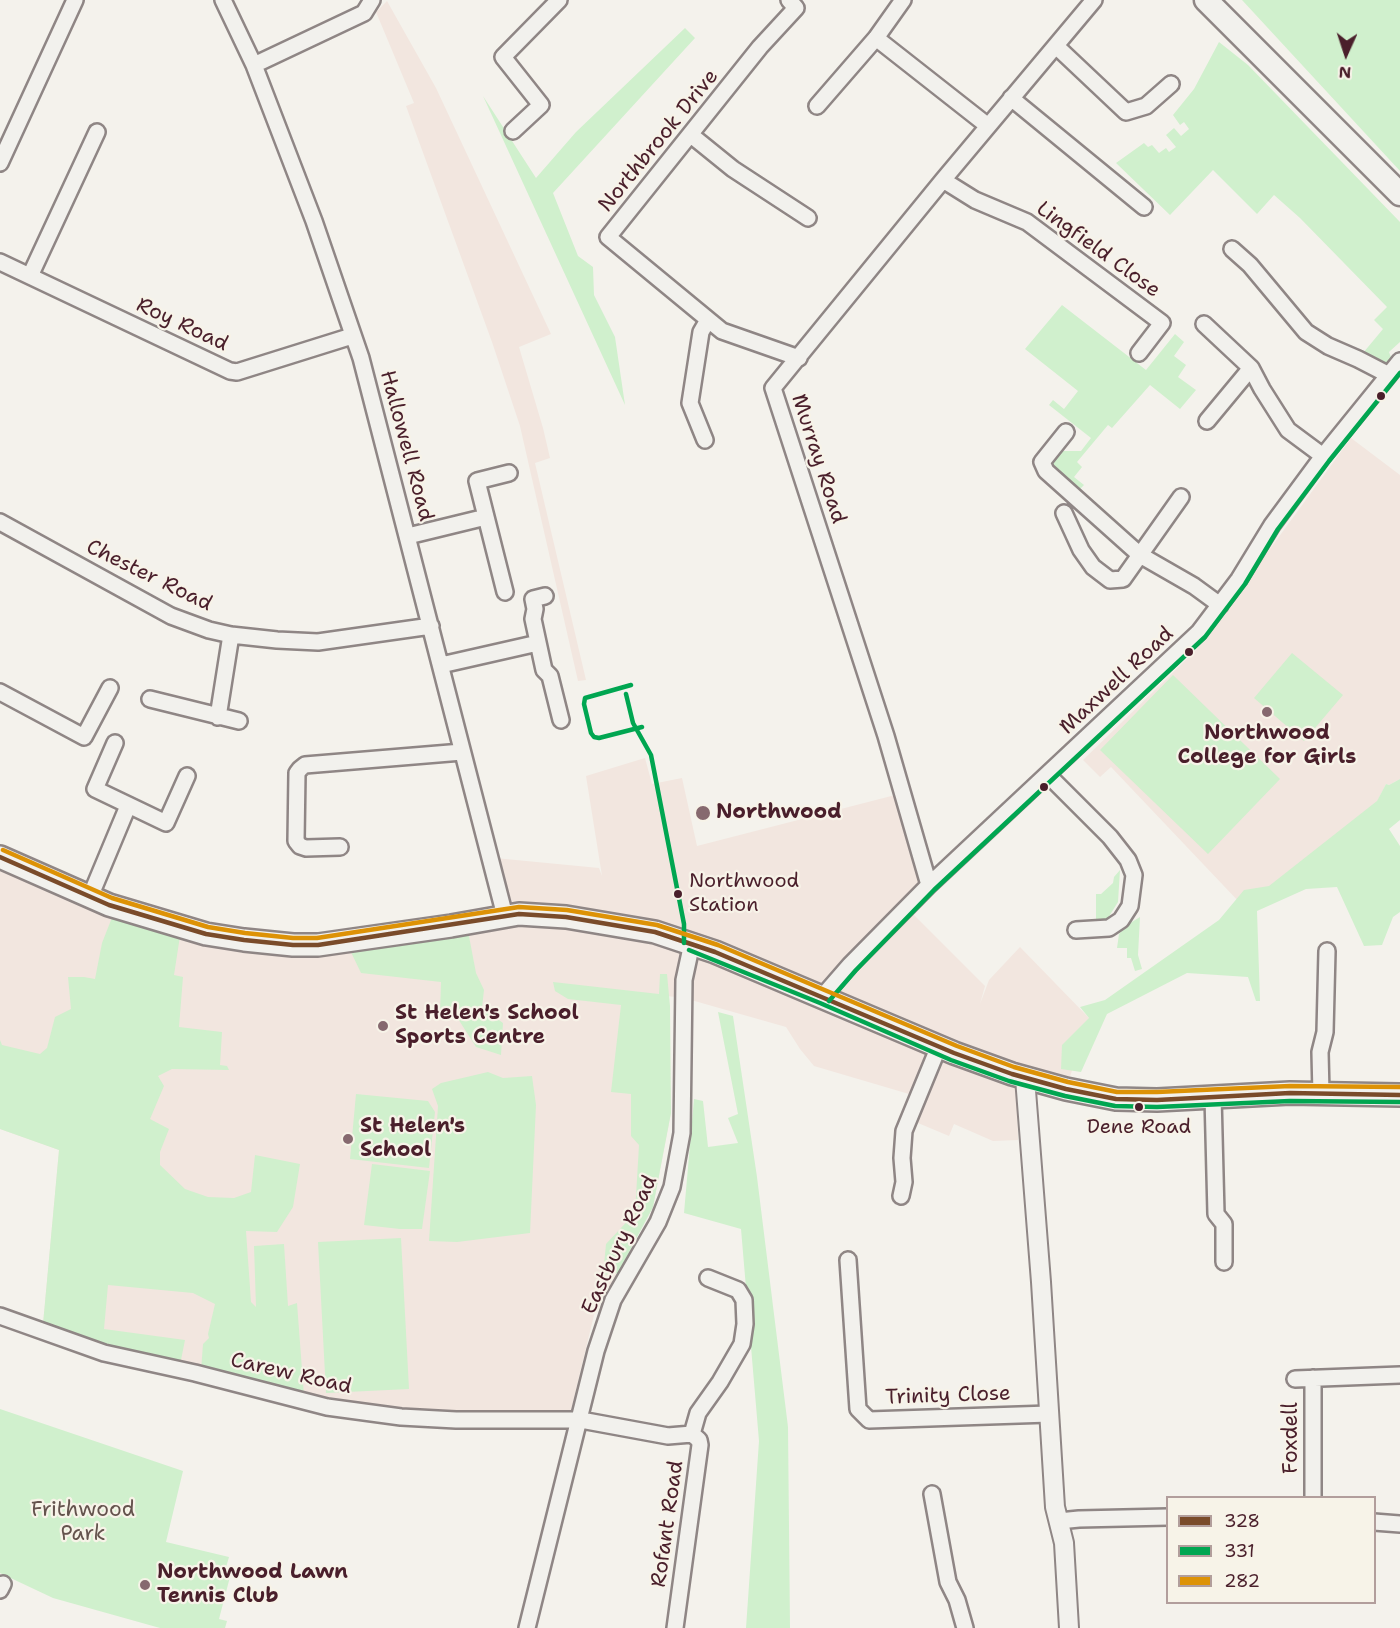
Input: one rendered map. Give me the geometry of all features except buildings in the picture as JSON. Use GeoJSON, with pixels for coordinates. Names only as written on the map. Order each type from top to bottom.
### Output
{"type":"FeatureCollection","features":[{"type":"Feature","properties":{"kind":"main road"},"geometry":{"type":"LineString","coordinates":[[1206,0],[1400,194]]}},
{"type":"Feature","properties":{"kind":"main road"},"geometry":{"type":"LineString","coordinates":[[0,857],[109,905],[206,934],[293,945],[318,945],[355,940],[519,914],[566,917],[655,932],[715,952],[939,1046],[1025,1078],[1116,1099],[1157,1100],[1213,1096],[1321,1094],[1400,1095]]}},
{"type":"Feature","properties":{"kind":"street"},"geometry":{"type":"LineString","coordinates":[[0,163],[75,0]]}},
{"type":"Feature","properties":{"kind":"street","name":"Hallowell Road"},"geometry":{"type":"LineString","coordinates":[[223,0],[254,65],[314,221],[361,358],[506,916]]}},
{"type":"Feature","properties":{"kind":"street"},"geometry":{"type":"LineString","coordinates":[[513,132],[541,105],[503,57],[559,0]]}},
{"type":"Feature","properties":{"kind":"street","name":"Northbrook Drive"},"geometry":{"type":"LineString","coordinates":[[708,320],[608,237],[760,47],[796,8],[789,0]]}},
{"type":"Feature","properties":{"kind":"street"},"geometry":{"type":"LineString","coordinates":[[817,106],[876,39],[903,0]]}},
{"type":"Feature","properties":{"kind":"street","name":"Murray Road"},"geometry":{"type":"LineString","coordinates":[[929,885],[886,736],[773,388],[1094,0]]}},
{"type":"Feature","properties":{"kind":"street"},"geometry":{"type":"LineString","coordinates":[[254,65],[368,6]]}},
{"type":"Feature","properties":{"kind":"street"},"geometry":{"type":"LineString","coordinates":[[876,39],[988,126]]}},
{"type":"Feature","properties":{"kind":"street"},"geometry":{"type":"LineString","coordinates":[[1056,46],[1126,112],[1146,106],[1171,84]]}},
{"type":"Feature","properties":{"kind":"street"},"geometry":{"type":"LineString","coordinates":[[1011,99],[1144,207]]}},
{"type":"Feature","properties":{"kind":"street"},"geometry":{"type":"LineString","coordinates":[[30,276],[97,132]]}},
{"type":"Feature","properties":{"kind":"street"},"geometry":{"type":"LineString","coordinates":[[691,135],[733,169],[808,218]]}},
{"type":"Feature","properties":{"kind":"street","name":"Lingfield Close"},"geometry":{"type":"LineString","coordinates":[[943,180],[975,200],[1027,222],[1162,323],[1139,353]]}},
{"type":"Feature","properties":{"kind":"street"},"geometry":{"type":"LineString","coordinates":[[1232,249],[1251,265],[1306,332],[1328,346],[1358,358],[1389,375]]}},
{"type":"Feature","properties":{"kind":"street","name":"Roy Road"},"geometry":{"type":"LineString","coordinates":[[0,262],[230,371],[237,372],[352,336]]}},
{"type":"Feature","properties":{"kind":"street"},"geometry":{"type":"LineString","coordinates":[[705,440],[690,403],[700,332],[708,320],[722,331],[799,358]]}},
{"type":"Feature","properties":{"kind":"street"},"geometry":{"type":"LineString","coordinates":[[1204,324],[1251,368],[1288,430],[1323,456]]}},
{"type":"Feature","properties":{"kind":"street","name":"Maxwell Road"},"geometry":{"type":"LineString","coordinates":[[823,996],[850,965],[929,885],[1199,632],[1239,579],[1272,525],[1323,456],[1400,362]]}},
{"type":"Feature","properties":{"kind":"street"},"geometry":{"type":"LineString","coordinates":[[1207,421],[1251,368]]}},
{"type":"Feature","properties":{"kind":"street"},"geometry":{"type":"LineString","coordinates":[[1066,432],[1042,462],[1046,471],[1140,555],[1194,586],[1220,605]]}},
{"type":"Feature","properties":{"kind":"street"},"geometry":{"type":"LineString","coordinates":[[505,592],[477,481],[509,473]]}},
{"type":"Feature","properties":{"kind":"street"},"geometry":{"type":"LineString","coordinates":[[1064,513],[1081,550],[1093,567],[1110,580],[1124,579],[1181,497]]}},
{"type":"Feature","properties":{"kind":"street"},"geometry":{"type":"LineString","coordinates":[[408,536],[486,517]]}},
{"type":"Feature","properties":{"kind":"street","name":"Chester Road"},"geometry":{"type":"LineString","coordinates":[[0,522],[171,616],[209,630],[231,635],[318,642],[431,626]]}},
{"type":"Feature","properties":{"kind":"street"},"geometry":{"type":"LineString","coordinates":[[545,596],[533,599],[535,609],[533,619],[544,670],[550,676],[561,720]]}},
{"type":"Feature","properties":{"kind":"street"},"geometry":{"type":"LineString","coordinates":[[218,717],[231,635]]}},
{"type":"Feature","properties":{"kind":"street"},"geometry":{"type":"LineString","coordinates":[[441,665],[538,643]]}},
{"type":"Feature","properties":{"kind":"street"},"geometry":{"type":"LineString","coordinates":[[0,692],[84,737],[110,688]]}},
{"type":"Feature","properties":{"kind":"street"},"geometry":{"type":"LineString","coordinates":[[150,699],[239,721]]}},
{"type":"Feature","properties":{"kind":"street"},"geometry":{"type":"LineString","coordinates":[[115,743],[95,789],[128,806],[166,823],[187,776]]}},
{"type":"Feature","properties":{"kind":"street"},"geometry":{"type":"LineString","coordinates":[[340,847],[306,848],[300,846],[296,840],[297,773],[305,765],[462,752]]}},
{"type":"Feature","properties":{"kind":"street"},"geometry":{"type":"LineString","coordinates":[[1048,775],[1110,837],[1128,860],[1134,875],[1130,906],[1121,920],[1109,928],[1076,930]]}},
{"type":"Feature","properties":{"kind":"street"},"geometry":{"type":"LineString","coordinates":[[90,897],[128,806]]}},
{"type":"Feature","properties":{"kind":"street","name":"Eastbury Road"},"geometry":{"type":"LineString","coordinates":[[527,1628],[581,1420],[596,1351],[613,1300],[658,1222],[672,1188],[678,1161],[684,1110],[684,980],[692,943]]}},
{"type":"Feature","properties":{"kind":"street"},"geometry":{"type":"LineString","coordinates":[[1321,1094],[1320,1052],[1325,1032],[1327,951]]}},
{"type":"Feature","properties":{"kind":"street"},"geometry":{"type":"LineString","coordinates":[[901,1196],[904,1182],[902,1158],[904,1131],[939,1046]]}},
{"type":"Feature","properties":{"kind":"street"},"geometry":{"type":"LineString","coordinates":[[1025,1078],[1055,1507],[1064,1543],[1069,1628]]}},
{"type":"Feature","properties":{"kind":"street"},"geometry":{"type":"LineString","coordinates":[[1213,1096],[1216,1214],[1224,1224],[1224,1262]]}},
{"type":"Feature","properties":{"kind":"street","name":"Trinity Close"},"geometry":{"type":"LineString","coordinates":[[848,1260],[858,1409],[869,1419],[1049,1414]]}},
{"type":"Feature","properties":{"kind":"street"},"geometry":{"type":"LineString","coordinates":[[692,1434],[698,1413],[720,1382],[742,1344],[745,1324],[744,1300],[738,1290],[708,1278]]}},
{"type":"Feature","properties":{"kind":"street","name":"Carew Road"},"geometry":{"type":"LineString","coordinates":[[0,1316],[104,1353],[195,1373],[327,1407],[401,1417],[456,1420],[581,1420]]}},
{"type":"Feature","properties":{"kind":"street","name":"Foxdell"},"geometry":{"type":"LineString","coordinates":[[1295,1379],[1400,1375]]}},
{"type":"Feature","properties":{"kind":"street","name":"Foxdell"},"geometry":{"type":"LineString","coordinates":[[1313,1378],[1313,1496]]}},
{"type":"Feature","properties":{"kind":"street","name":"Rofant Road"},"geometry":{"type":"LineString","coordinates":[[581,1420],[668,1436],[692,1434],[699,1440],[675,1628]]}},
{"type":"Feature","properties":{"kind":"street"},"geometry":{"type":"LineString","coordinates":[[932,1494],[948,1582],[957,1600],[965,1628]]}},
{"type":"Feature","properties":{"kind":"street"},"geometry":{"type":"LineString","coordinates":[[1059,1521],[1166,1517]]}},
{"type":"Feature","properties":{"kind":"street"},"geometry":{"type":"LineString","coordinates":[[1376,1522],[1400,1524]]}},
{"type":"Feature","properties":{"kind":"shaded area"},"geometry":{"type":"Polygon","coordinates":[[[387,1],[436,88],[551,334],[519,347],[550,458],[535,463],[586,680],[578,681],[520,426],[492,342],[406,106],[414,103],[376,12],[387,1]]]}},
{"type":"Feature","properties":{"kind":"shaded area","name":"Northwood College for Girls"},"geometry":{"type":"Polygon","coordinates":[[[1351,438],[1400,475],[1400,779],[1389,785],[1386,784],[1362,832],[1241,904],[1111,767],[1100,777],[1083,760],[1197,649],[1351,438]]]}},
{"type":"Feature","properties":{"kind":"shaded area","name":"St Helen's School"},"geometry":{"type":"Polygon","coordinates":[[[645,758],[652,784],[682,778],[697,846],[903,793],[929,885],[907,908],[985,986],[980,1004],[989,980],[1020,947],[1089,1018],[1066,1089],[1017,1087],[1018,1140],[993,1141],[954,1124],[949,1136],[918,1123],[909,1094],[814,1066],[786,1027],[684,998],[555,983],[669,1000],[671,1113],[653,1207],[594,1315],[571,1410],[456,1415],[340,1405],[201,1371],[43,1324],[59,1150],[0,1129],[0,866],[218,943],[500,926],[495,858],[599,868],[602,876],[586,776],[645,758]]]}},
{"type":"Feature","properties":{"kind":"green space"},"geometry":{"type":"Polygon","coordinates":[[[1242,0],[1400,0],[1400,171],[1242,0]]]}},
{"type":"Feature","properties":{"kind":"green space"},"geometry":{"type":"Polygon","coordinates":[[[685,28],[695,38],[553,193],[578,256],[593,267],[594,295],[615,337],[625,405],[483,96],[536,178],[576,132],[685,28]]]}},
{"type":"Feature","properties":{"kind":"green space"},"geometry":{"type":"Polygon","coordinates":[[[1219,42],[1248,65],[1400,222],[1400,342],[1389,352],[1395,368],[1358,359],[1383,329],[1374,320],[1387,307],[1300,218],[1274,195],[1257,214],[1213,170],[1170,215],[1116,163],[1144,143],[1148,147],[1152,145],[1159,153],[1166,148],[1169,152],[1176,147],[1166,135],[1174,128],[1181,136],[1189,129],[1184,122],[1180,125],[1173,115],[1194,89],[1219,42]]]}},
{"type":"Feature","properties":{"kind":"green space"},"geometry":{"type":"Polygon","coordinates":[[[1062,305],[1146,370],[1175,334],[1184,342],[1174,356],[1186,365],[1178,377],[1196,390],[1180,409],[1150,385],[1112,428],[1108,425],[1077,462],[1082,467],[1074,477],[1084,485],[1078,491],[1052,468],[1052,457],[1056,451],[1081,451],[1091,438],[1049,405],[1053,400],[1064,409],[1078,391],[1025,349],[1062,305]]]}},
{"type":"Feature","properties":{"kind":"green space"},"geometry":{"type":"Polygon","coordinates":[[[1292,653],[1343,695],[1304,741],[1254,698],[1292,653]]]}},
{"type":"Feature","properties":{"kind":"green space"},"geometry":{"type":"Polygon","coordinates":[[[1173,675],[1280,779],[1208,854],[1100,750],[1173,675]]]}},
{"type":"Feature","properties":{"kind":"green space"},"geometry":{"type":"Polygon","coordinates":[[[1400,779],[1400,820],[1389,829],[1400,846],[1400,912],[1393,917],[1382,945],[1364,946],[1337,887],[1306,889],[1257,911],[1260,1001],[1256,1001],[1248,977],[1187,973],[1107,1014],[1081,1072],[1061,1069],[1062,1045],[1089,1018],[1080,1007],[1105,1000],[1219,920],[1244,890],[1269,886],[1377,801],[1386,784],[1389,785],[1400,779]]]}},
{"type":"Feature","properties":{"kind":"green space"},"geometry":{"type":"Polygon","coordinates":[[[1120,870],[1118,902],[1108,918],[1096,925],[1096,894],[1101,894],[1113,883],[1114,877],[1120,870]]]}},
{"type":"Feature","properties":{"kind":"green space"},"geometry":{"type":"Polygon","coordinates":[[[113,915],[180,936],[174,975],[183,977],[179,1027],[222,1032],[220,1065],[227,1066],[229,1070],[172,1069],[158,1076],[164,1086],[150,1119],[169,1129],[160,1152],[160,1165],[185,1189],[208,1197],[234,1198],[251,1192],[255,1155],[300,1164],[293,1207],[277,1232],[246,1231],[251,1302],[256,1307],[254,1246],[284,1244],[288,1306],[297,1303],[304,1396],[201,1371],[203,1344],[209,1338],[215,1304],[193,1293],[108,1285],[104,1329],[185,1340],[180,1365],[104,1348],[43,1324],[59,1150],[0,1129],[0,1040],[2,1045],[40,1054],[47,1048],[55,1017],[71,1009],[68,977],[95,979],[102,943],[113,915]]]}},
{"type":"Feature","properties":{"kind":"green space"},"geometry":{"type":"Polygon","coordinates":[[[1140,917],[1138,955],[1142,969],[1135,971],[1131,958],[1127,958],[1127,948],[1117,948],[1119,934],[1127,925],[1140,917]]]}},
{"type":"Feature","properties":{"kind":"green space"},"geometry":{"type":"Polygon","coordinates":[[[468,931],[476,973],[484,990],[482,1008],[503,1023],[501,1055],[476,1047],[455,1014],[440,1013],[441,982],[361,973],[349,948],[468,931]]]}},
{"type":"Feature","properties":{"kind":"green space"},"geometry":{"type":"Polygon","coordinates":[[[660,974],[667,974],[670,1006],[671,1113],[653,1207],[618,1273],[603,1275],[606,1244],[635,1213],[639,1145],[631,1136],[631,1094],[611,1092],[621,1005],[568,999],[555,991],[553,982],[659,994],[660,974]]]}},
{"type":"Feature","properties":{"kind":"green space"},"geometry":{"type":"Polygon","coordinates":[[[718,1012],[733,1016],[757,1177],[788,1427],[790,1628],[746,1628],[759,1441],[741,1229],[684,1213],[694,1099],[703,1101],[708,1147],[738,1143],[728,1118],[738,1114],[718,1012]]]}},
{"type":"Feature","properties":{"kind":"green space"},"geometry":{"type":"Polygon","coordinates":[[[488,1072],[503,1078],[532,1076],[536,1105],[530,1233],[457,1242],[429,1241],[438,1106],[432,1089],[441,1083],[488,1072]]]}},
{"type":"Feature","properties":{"kind":"green space"},"geometry":{"type":"Polygon","coordinates":[[[356,1094],[428,1101],[435,1112],[429,1168],[350,1159],[356,1094]]]}},
{"type":"Feature","properties":{"kind":"green space"},"geometry":{"type":"Polygon","coordinates":[[[372,1164],[430,1171],[422,1229],[364,1225],[372,1164]]]}},
{"type":"Feature","properties":{"kind":"green space"},"geometry":{"type":"Polygon","coordinates":[[[401,1238],[409,1389],[326,1393],[318,1242],[401,1238]]]}},
{"type":"Feature","properties":{"kind":"green space","name":"Frithwood Park"},"geometry":{"type":"Polygon","coordinates":[[[0,1409],[183,1471],[166,1542],[229,1557],[225,1571],[231,1573],[219,1619],[227,1621],[225,1628],[160,1628],[53,1598],[0,1573],[0,1409]]]}},
{"type":"Feature","properties":{"kind":"transit line","name":"331"},"geometry":{"type":"LineString","coordinates":[[829,1001],[934,890],[1205,637],[1245,584],[1278,529],[1400,373]]}},
{"type":"Feature","properties":{"kind":"transit line","name":"331"},"geometry":{"type":"LineString","coordinates":[[631,685],[585,698],[584,704],[591,733],[594,737],[599,738],[642,727]]}},
{"type":"Feature","properties":{"kind":"transit line","name":"331"},"geometry":{"type":"LineString","coordinates":[[626,694],[633,723],[651,755],[684,924],[684,943]]}},
{"type":"Feature","properties":{"kind":"transit line","name":"282"},"geometry":{"type":"LineString","coordinates":[[3,850],[112,898],[208,927],[245,933],[317,938],[519,907],[567,910],[657,925],[718,945],[957,1046],[1014,1067],[1068,1082],[1117,1092],[1290,1086],[1400,1087]]}},
{"type":"Feature","properties":{"kind":"transit line","name":"328"},"geometry":{"type":"LineString","coordinates":[[0,857],[109,905],[206,934],[244,940],[318,945],[519,914],[566,917],[655,932],[715,952],[954,1053],[1012,1074],[1066,1089],[1116,1099],[1157,1100],[1290,1093],[1400,1095]]}},
{"type":"Feature","properties":{"kind":"transit line","name":"331"},"geometry":{"type":"LineString","coordinates":[[689,950],[820,1003],[951,1060],[1009,1081],[1065,1096],[1115,1106],[1157,1107],[1290,1101],[1400,1102]]}},
{"type":"Feature","properties":{"kind":"place","name":"Northwood College for Girls"},"geometry":{"type":"Point","coordinates":[1267,712]}},
{"type":"Feature","properties":{"kind":"place","name":"Northwood"},"geometry":{"type":"Point","coordinates":[703,813]}},
{"type":"Feature","properties":{"kind":"place","name":"Northwood Station"},"geometry":{"type":"Point","coordinates":[678,894]}},
{"type":"Feature","properties":{"kind":"place","name":"St Helen's School Sports Centre"},"geometry":{"type":"Point","coordinates":[383,1026]}},
{"type":"Feature","properties":{"kind":"place","name":"Dene Road"},"geometry":{"type":"Point","coordinates":[1139,1107]}},
{"type":"Feature","properties":{"kind":"place","name":"St Helen's School"},"geometry":{"type":"Point","coordinates":[348,1139]}},
{"type":"Feature","properties":{"kind":"place","name":"Northwood Lawn Tennis Club"},"geometry":{"type":"Point","coordinates":[145,1585]}}]}
